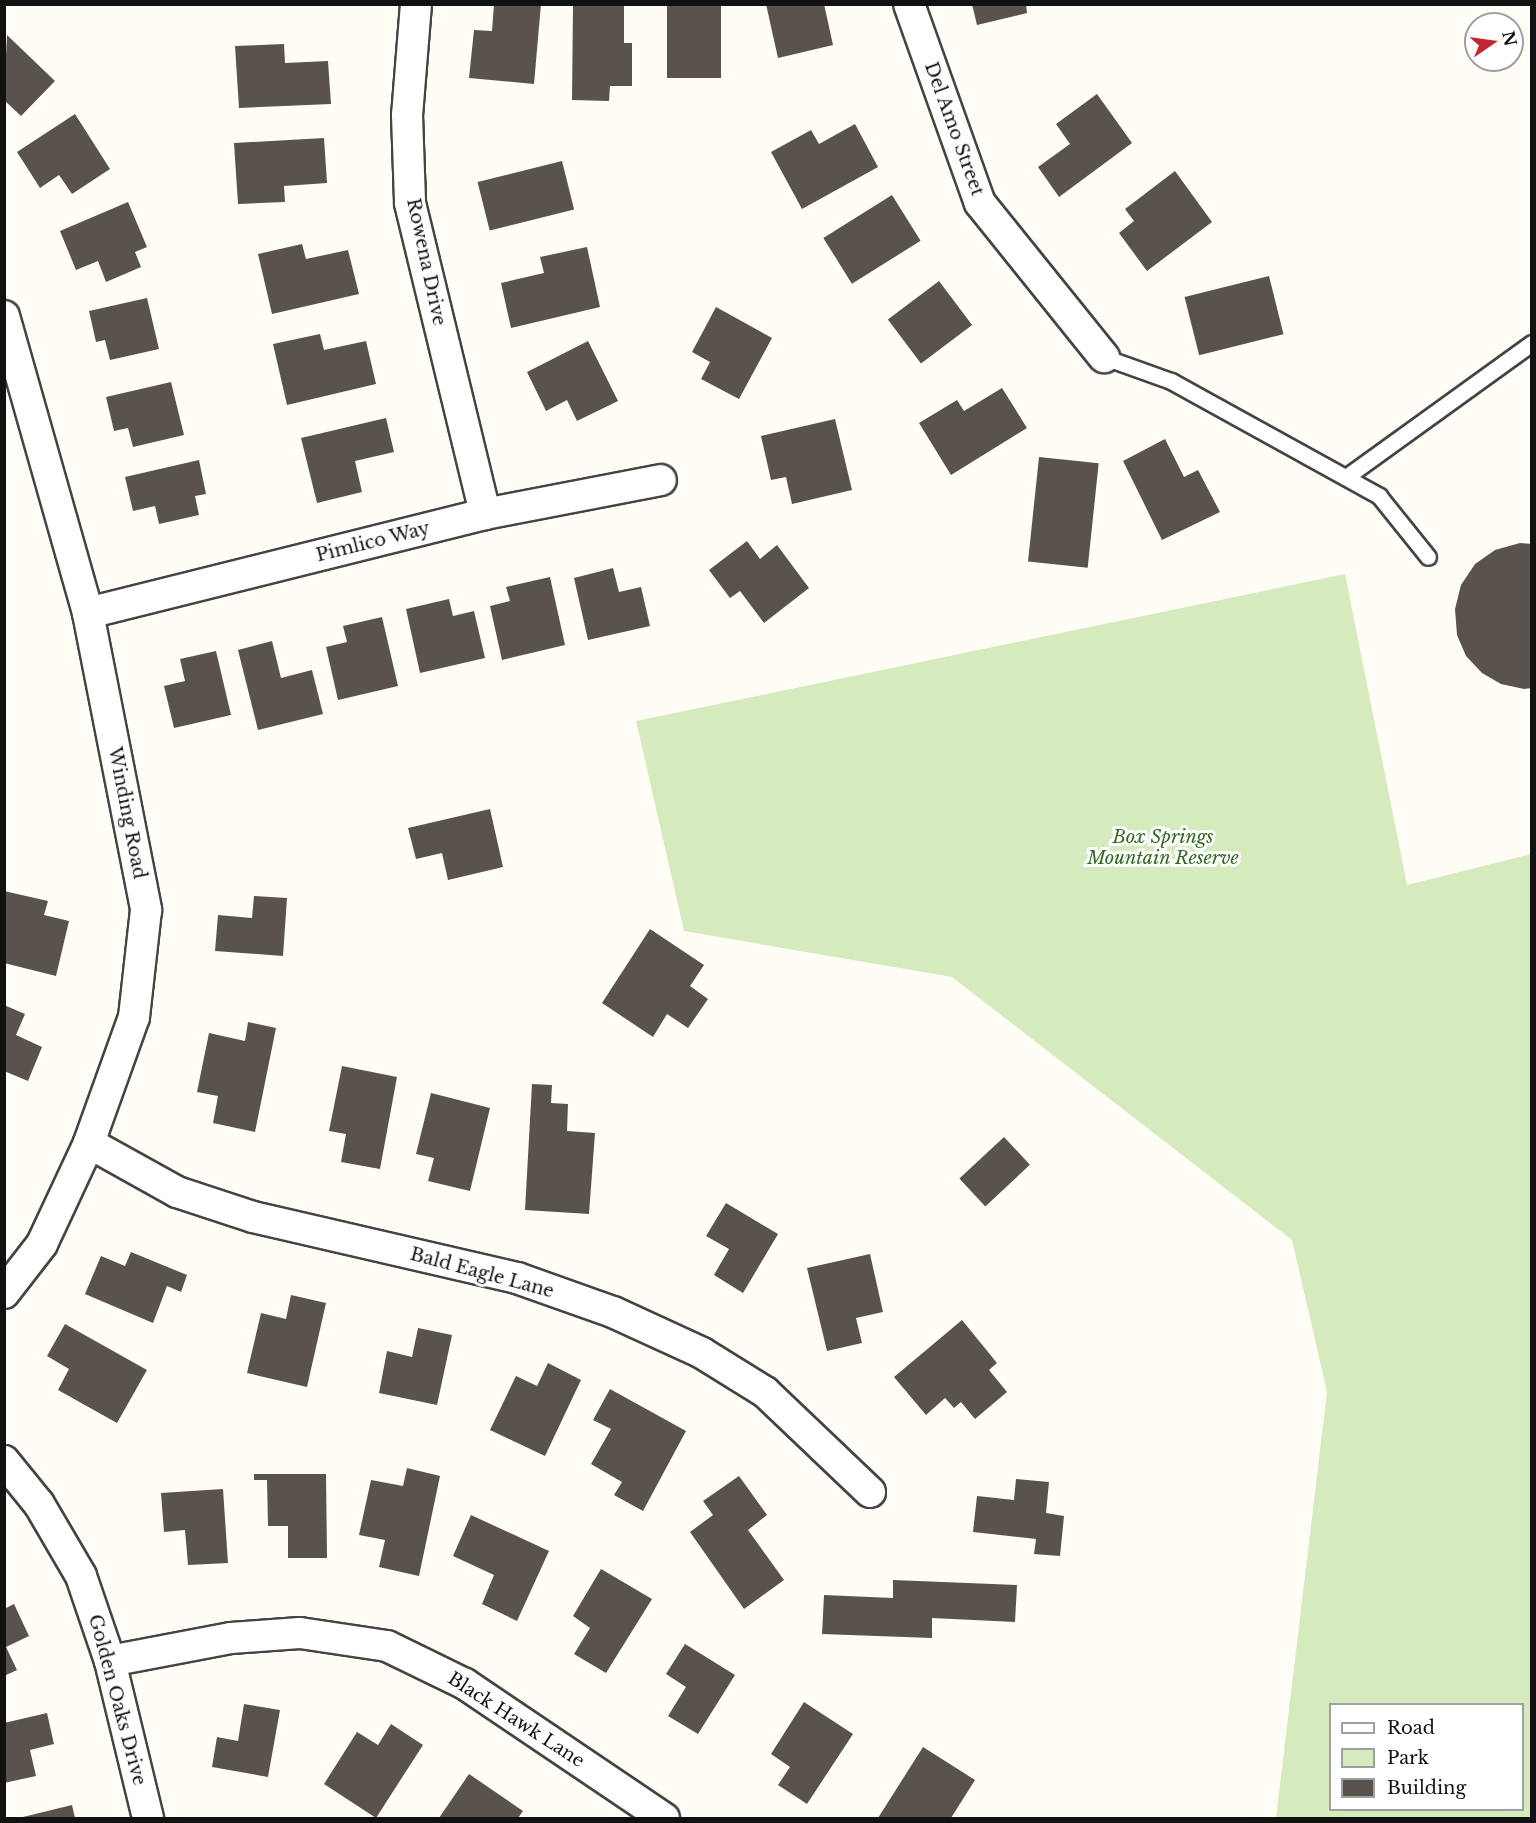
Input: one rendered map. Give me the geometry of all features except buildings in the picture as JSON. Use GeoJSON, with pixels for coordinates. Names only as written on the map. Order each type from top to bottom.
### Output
{"type":"FeatureCollection","features":[{"type":"Feature","properties":{"kind":"street","name":"Rowena Drive"},"geometry":{"type":"LineString","coordinates":[[416,4],[407,115],[410,203],[485,514]]}},
{"type":"Feature","properties":{"kind":"street","name":"Del Amo Street"},"geometry":{"type":"LineString","coordinates":[[909,4],[980,203],[1104,357]]}},
{"type":"Feature","properties":{"kind":"street","name":"Winding Road"},"geometry":{"type":"LineString","coordinates":[[4,316],[88,613],[146,910],[134,1017],[89,1143],[42,1244],[4,1293]]}},
{"type":"Feature","properties":{"kind":"street","name":"Pimlico Way"},"geometry":{"type":"LineString","coordinates":[[88,613],[485,514],[661,480]]}},
{"type":"Feature","properties":{"kind":"street","name":"Bald Eagle Lane"},"geometry":{"type":"LineString","coordinates":[[89,1143],[177,1192],[253,1217],[517,1278],[613,1312],[702,1353],[765,1392],[870,1492]]}},
{"type":"Feature","properties":{"kind":"street","name":"Golden Oaks Drive"},"geometry":{"type":"LineString","coordinates":[[4,1461],[39,1504],[81,1576],[110,1661],[148,1818]]}},
{"type":"Feature","properties":{"kind":"street","name":"Black Hawk Lane"},"geometry":{"type":"LineString","coordinates":[[110,1661],[231,1638],[300,1633],[387,1646],[465,1684],[664,1818]]}},
{"type":"Feature","properties":{"kind":"lane"},"geometry":{"type":"LineString","coordinates":[[1346,477],[1532,343]]}},
{"type":"Feature","properties":{"kind":"lane"},"geometry":{"type":"LineString","coordinates":[[1104,357],[1171,381],[1379,496],[1428,557]]}},
{"type":"Feature","properties":{"kind":"green space","name":"Box Springs Mountain Reserve"},"geometry":{"type":"Polygon","coordinates":[[[1345,574],[1407,885],[1531,854],[1531,1818],[1276,1818],[1327,1392],[1292,1240],[952,977],[684,931],[636,721],[1345,574]]]}}]}
